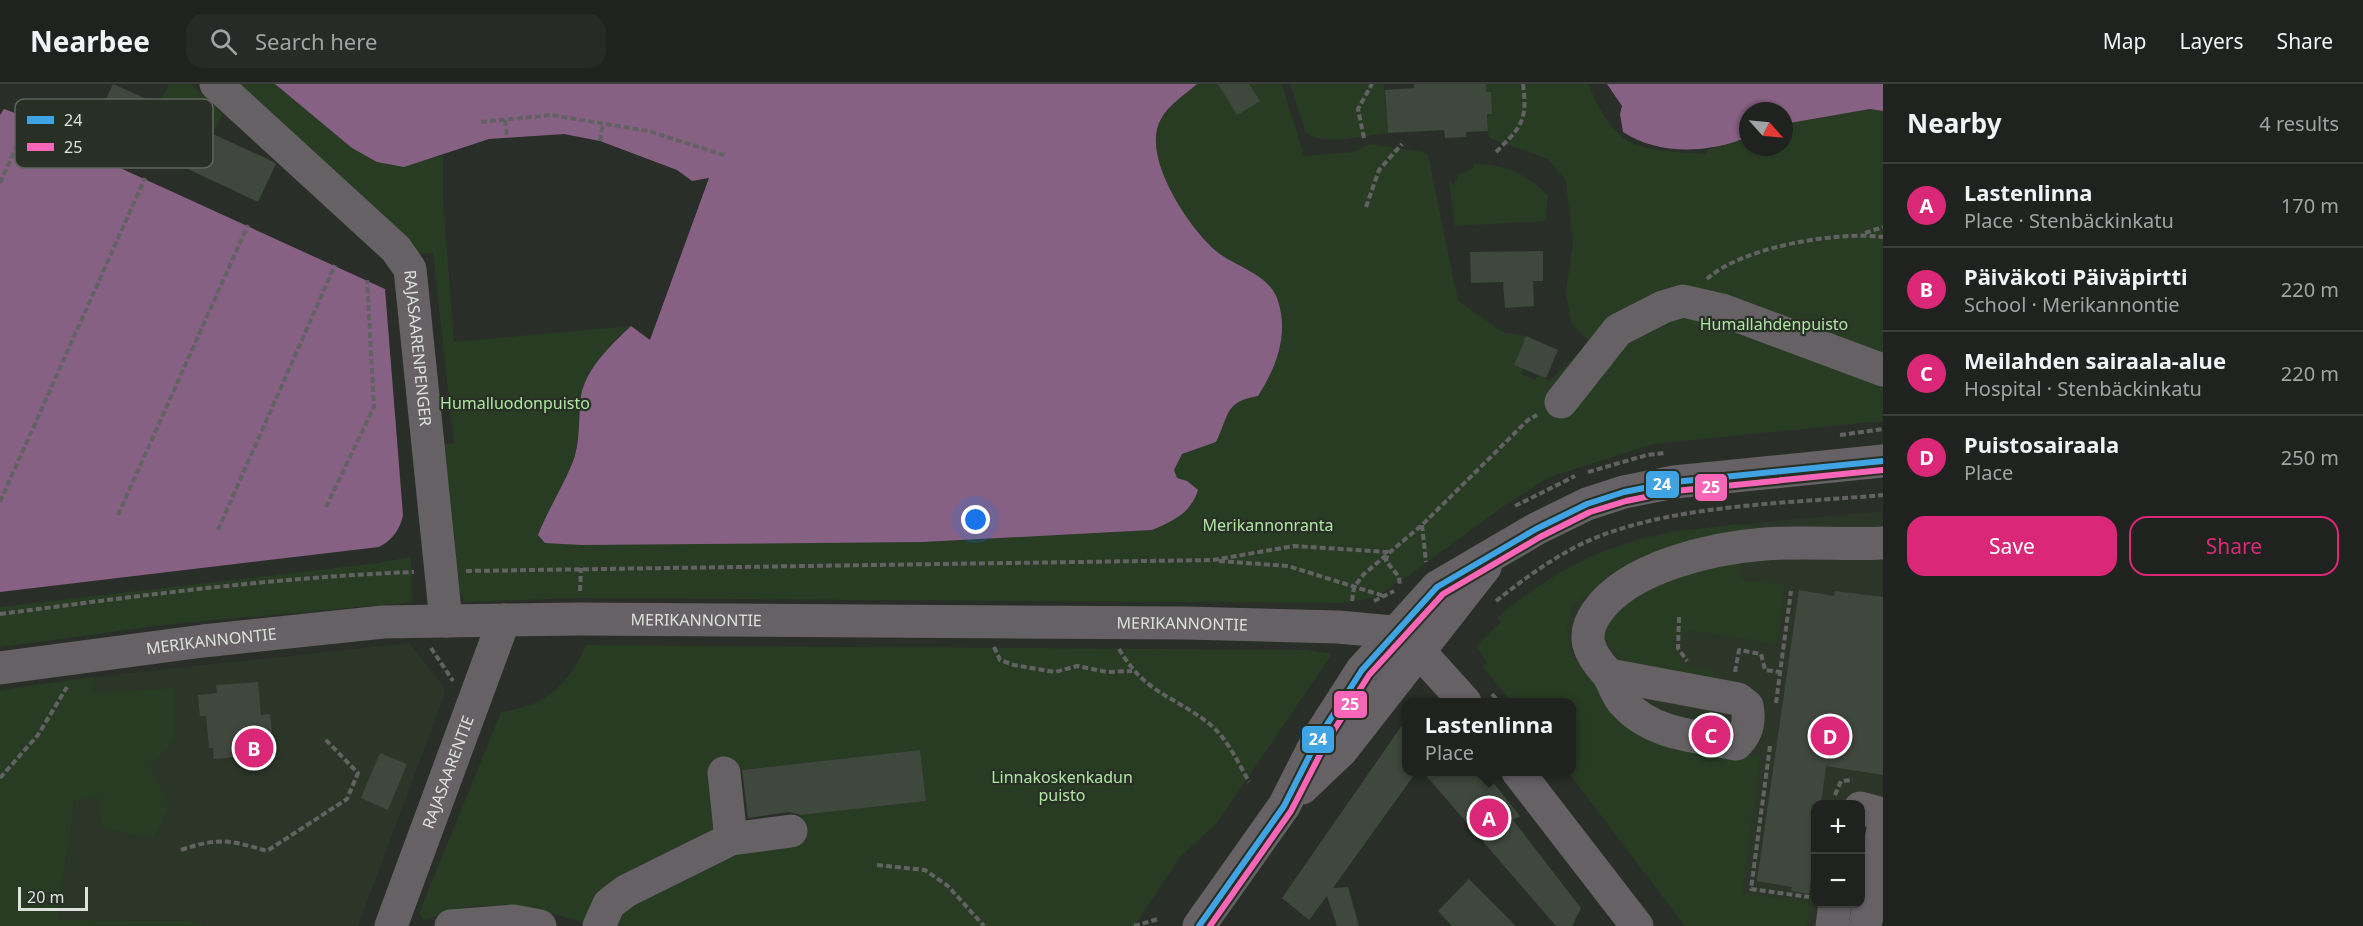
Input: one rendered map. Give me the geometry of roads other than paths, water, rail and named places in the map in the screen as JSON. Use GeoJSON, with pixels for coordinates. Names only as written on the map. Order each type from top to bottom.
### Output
{"type":"FeatureCollection","features":[{"type":"Feature","properties":{"kind":"main road"},"geometry":{"type":"LineString","coordinates":[[1199,926],[1284,806],[1319,737],[1348,691],[1406,641],[1437,587],[1546,524],[1587,504],[1624,492],[1674,482],[1883,461]]}},
{"type":"Feature","properties":{"kind":"street","name":"RAJASAARENPENGER"},"geometry":{"type":"LineString","coordinates":[[216,84],[396,249],[410,269],[446,621]]}},
{"type":"Feature","properties":{"kind":"street"},"geometry":{"type":"LineString","coordinates":[[1561,402],[1618,330],[1663,307],[1683,301],[1722,310],[1883,370]]}},
{"type":"Feature","properties":{"kind":"street"},"geometry":{"type":"LineString","coordinates":[[1609,675],[1592,656],[1588,647],[1588,630],[1592,620],[1611,596],[1660,567],[1683,560],[1764,544],[1883,543]]}},
{"type":"Feature","properties":{"kind":"street","name":"MERIKANNONTIE"},"geometry":{"type":"LineString","coordinates":[[0,668],[203,640],[383,622],[504,620],[1186,623],[1338,627],[1406,641]]}},
{"type":"Feature","properties":{"kind":"street","name":"RAJASAARENTIE"},"geometry":{"type":"LineString","coordinates":[[391,926],[504,620]]}},
{"type":"Feature","properties":{"kind":"street"},"geometry":{"type":"LineString","coordinates":[[1406,641],[1461,698]]}},
{"type":"Feature","properties":{"kind":"street"},"geometry":{"type":"LineString","coordinates":[[724,773],[731,839]]}},
{"type":"Feature","properties":{"kind":"street"},"geometry":{"type":"LineString","coordinates":[[1522,776],[1637,926]]}},
{"type":"Feature","properties":{"kind":"street"},"geometry":{"type":"LineString","coordinates":[[1865,809],[1883,814]]}},
{"type":"Feature","properties":{"kind":"street"},"geometry":{"type":"LineString","coordinates":[[1865,926],[1883,830]]}},
{"type":"Feature","properties":{"kind":"street"},"geometry":{"type":"LineString","coordinates":[[599,926],[609,904],[626,891],[731,839],[791,831]]}},
{"type":"Feature","properties":{"kind":"street"},"geometry":{"type":"LineString","coordinates":[[1832,926],[1834,908]]}},
{"type":"Feature","properties":{"kind":"street"},"geometry":{"type":"LineString","coordinates":[[451,926],[483,921],[513,921],[540,926]]}},
{"type":"Feature","properties":{"kind":"place","name":"Meilahden sairaala-alue"},"geometry":{"type":"Point","coordinates":[1711,735]}},
{"type":"Feature","properties":{"kind":"place","name":"Puistosairaala"},"geometry":{"type":"Point","coordinates":[1830,736]}},
{"type":"Feature","properties":{"kind":"place","name":"Päiväkoti Päiväpirtti"},"geometry":{"type":"Point","coordinates":[254,748]}},
{"type":"Feature","properties":{"kind":"place","name":"Lastenlinna"},"geometry":{"type":"Point","coordinates":[1489,818]}},
{"type":"Feature","properties":{"kind":"park label","name":"Humallahdenpuisto"},"geometry":{"type":"Point","coordinates":[1774,324]}},
{"type":"Feature","properties":{"kind":"park label","name":"Humalluodonpuisto"},"geometry":{"type":"Point","coordinates":[515,403]}},
{"type":"Feature","properties":{"kind":"park label","name":"Merikannonranta"},"geometry":{"type":"Point","coordinates":[1268,525]}},
{"type":"Feature","properties":{"kind":"park label","name":"Linnakoskenkadun puisto"},"geometry":{"type":"Point","coordinates":[1062,786]}}]}
